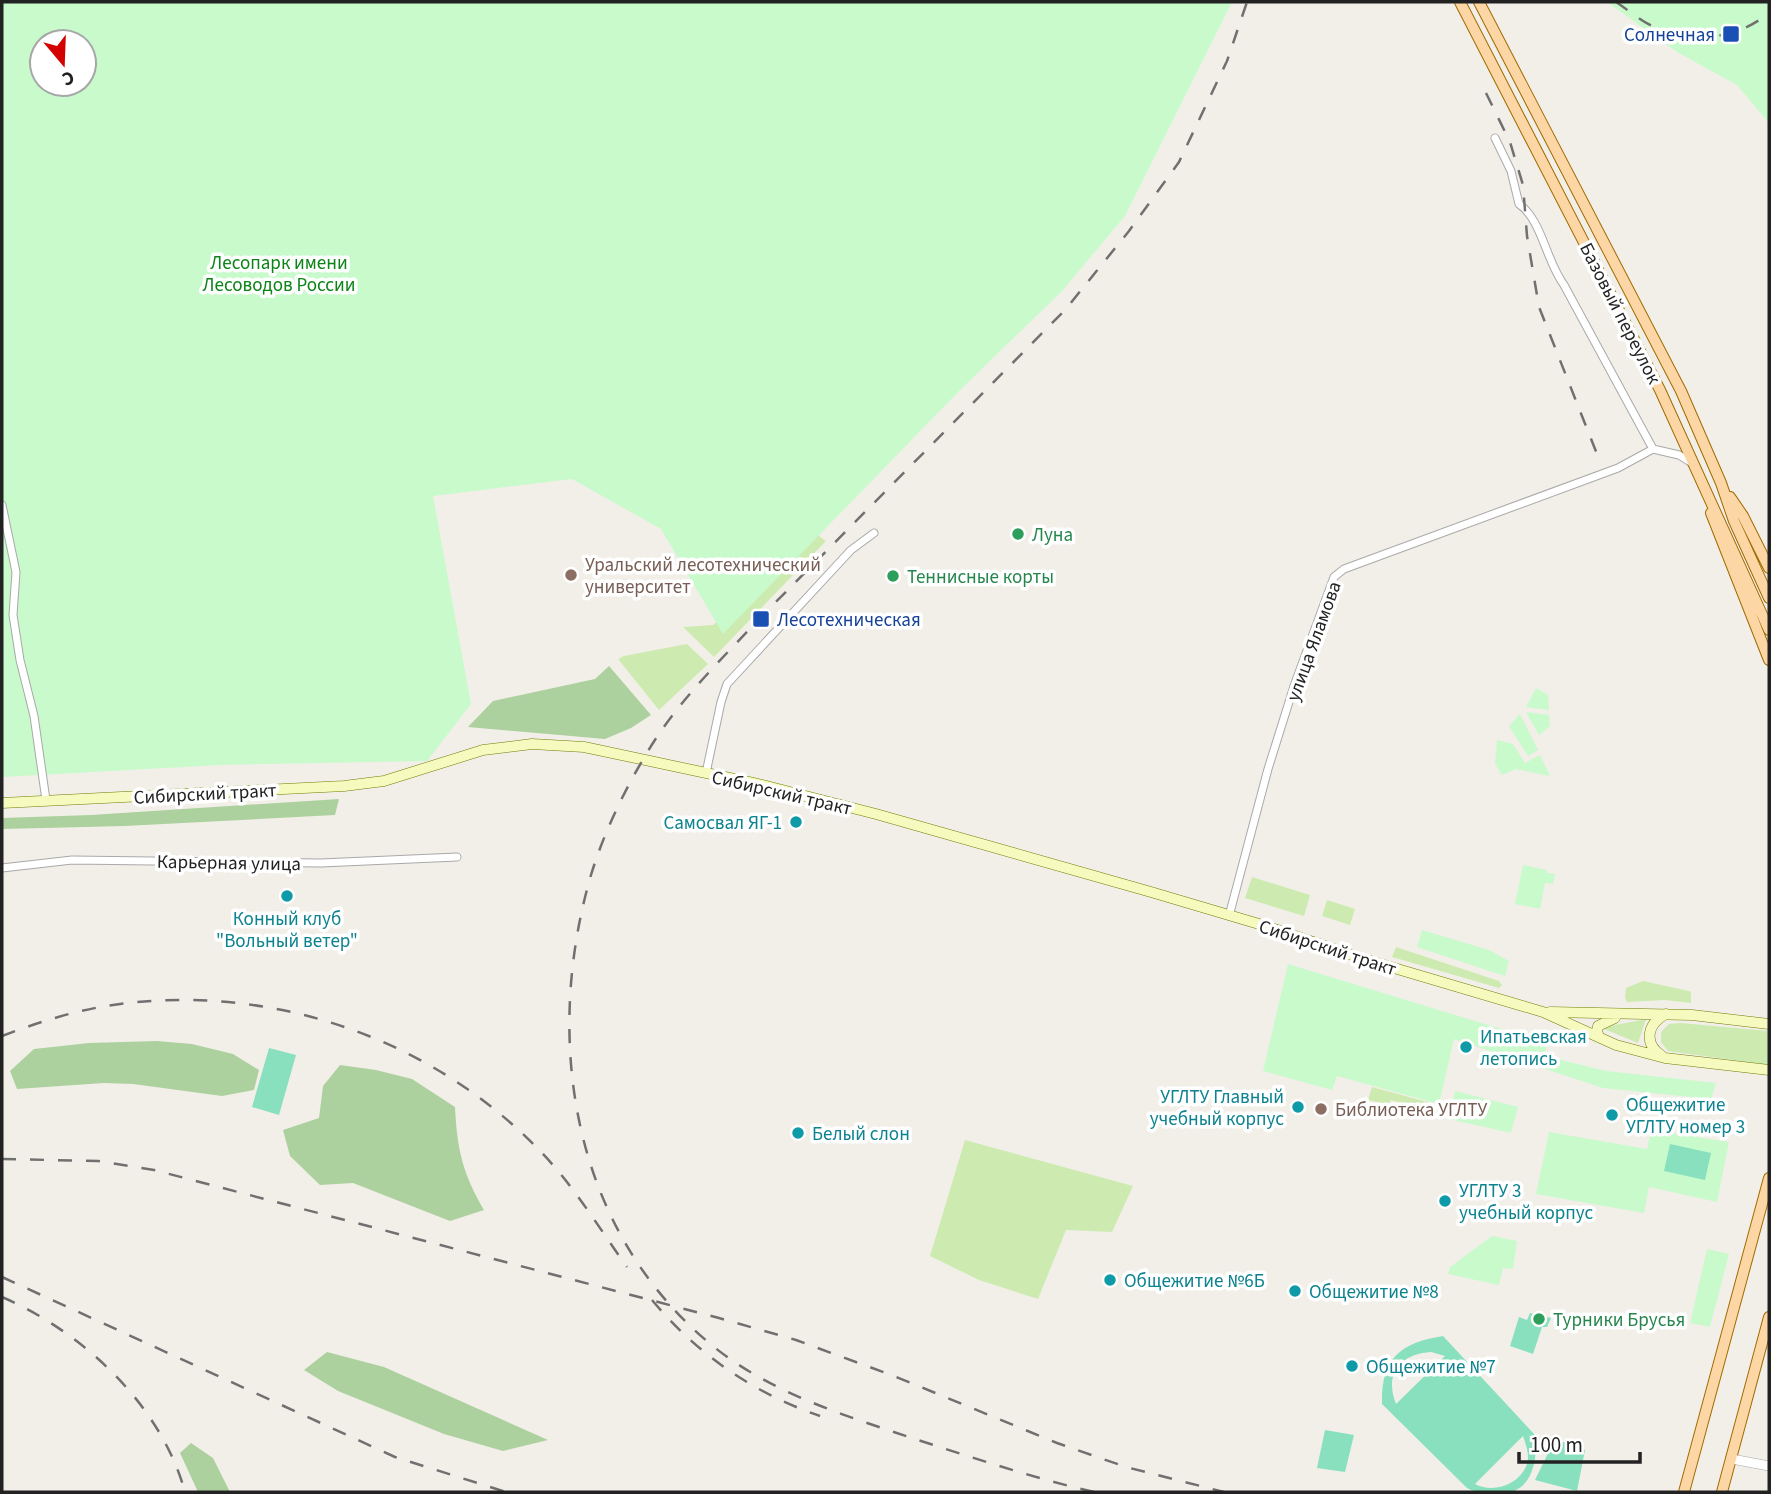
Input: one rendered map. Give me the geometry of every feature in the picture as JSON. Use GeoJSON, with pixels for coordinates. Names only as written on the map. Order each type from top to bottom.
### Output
{"type":"FeatureCollection","features":[{"type":"Feature","properties":{"kind":"main road","name":"Базовый переулок"},"geometry":{"type":"LineString","coordinates":[[1460,2],[1660,390],[1769,630]]}},
{"type":"Feature","properties":{"kind":"main road","name":"Базовый переулок"},"geometry":{"type":"LineString","coordinates":[[1479,2],[1662,352],[1769,598]]}},
{"type":"Feature","properties":{"kind":"main road"},"geometry":{"type":"LineString","coordinates":[[1645,360],[1652,353],[1662,352]]}},
{"type":"Feature","properties":{"kind":"main road"},"geometry":{"type":"LineString","coordinates":[[1721,483],[1743,516],[1769,568]]}},
{"type":"Feature","properties":{"kind":"main road"},"geometry":{"type":"LineString","coordinates":[[1706,494],[1716,528],[1769,660]]}},
{"type":"Feature","properties":{"kind":"main road","name":"Сибирский тракт"},"geometry":{"type":"LineString","coordinates":[[2,803],[364,784],[406,775],[483,750],[532,744],[584,747],[758,784],[876,814],[1228,916],[1543,1012],[1616,1045],[1665,1058],[1769,1070]]}},
{"type":"Feature","properties":{"kind":"main road","name":"Сибирский тракт"},"geometry":{"type":"LineString","coordinates":[[1543,1012],[1667,1013],[1769,1024]]}},
{"type":"Feature","properties":{"kind":"main road"},"geometry":{"type":"LineString","coordinates":[[1665,1058],[1651,1045],[1649,1031],[1656,1020],[1667,1013]]}},
{"type":"Feature","properties":{"kind":"main road"},"geometry":{"type":"LineString","coordinates":[[1599,1037],[1598,1026],[1625,1014]]}},
{"type":"Feature","properties":{"kind":"main road"},"geometry":{"type":"LineString","coordinates":[[1684,1492],[1769,1178]]}},
{"type":"Feature","properties":{"kind":"main road"},"geometry":{"type":"LineString","coordinates":[[1722,1492],[1769,1317]]}},
{"type":"Feature","properties":{"kind":"street"},"geometry":{"type":"LineString","coordinates":[[1495,138],[1511,171],[1519,204],[1525,208],[1538,228],[1554,271],[1653,449],[1679,455],[1692,463]]}},
{"type":"Feature","properties":{"kind":"street","name":"улица Яламова"},"geometry":{"type":"LineString","coordinates":[[1228,916],[1268,769],[1294,686],[1334,577],[1344,569],[1618,468],[1653,449]]}},
{"type":"Feature","properties":{"kind":"street"},"geometry":{"type":"LineString","coordinates":[[2,505],[16,572],[13,615],[20,660],[34,716],[46,800]]}},
{"type":"Feature","properties":{"kind":"street"},"geometry":{"type":"LineString","coordinates":[[706,774],[727,684],[851,550],[874,533]]}},
{"type":"Feature","properties":{"kind":"street","name":"Карьерная улица"},"geometry":{"type":"LineString","coordinates":[[2,869],[72,860],[321,863],[457,857]]}},
{"type":"Feature","properties":{"kind":"street"},"geometry":{"type":"LineString","coordinates":[[1732,1459],[1769,1466]]}},
{"type":"Feature","properties":{"kind":"green space","name":"Лесопарк имени Лесоводов России"},"geometry":{"type":"Polygon","coordinates":[[[2,2],[1232,2],[1125,216],[1062,291],[961,389],[723,634],[661,529],[572,479],[433,496],[471,704],[427,761],[221,765],[2,777],[2,2]]]}},
{"type":"Feature","properties":{"kind":"green space"},"geometry":{"type":"Polygon","coordinates":[[[1607,2],[1769,2],[1769,123],[1737,85],[1677,52],[1607,2]]]}},
{"type":"Feature","properties":{"kind":"green space"},"geometry":{"type":"Polygon","coordinates":[[[816,534],[826,541],[714,657],[683,627],[713,625],[816,534]]]}},
{"type":"Feature","properties":{"kind":"green space"},"geometry":{"type":"Polygon","coordinates":[[[687,644],[708,664],[659,710],[618,659],[687,644]]]}},
{"type":"Feature","properties":{"kind":"green space"},"geometry":{"type":"Polygon","coordinates":[[[609,666],[651,715],[631,728],[605,739],[468,727],[493,701],[595,679],[609,666]]]}},
{"type":"Feature","properties":{"kind":"green space"},"geometry":{"type":"Polygon","coordinates":[[[1536,688],[1548,695],[1549,710],[1526,707],[1536,688]]]}},
{"type":"Feature","properties":{"kind":"green space"},"geometry":{"type":"Polygon","coordinates":[[[1526,712],[1549,715],[1550,726],[1539,735],[1526,712]]]}},
{"type":"Feature","properties":{"kind":"green space"},"geometry":{"type":"Polygon","coordinates":[[[1520,714],[1538,750],[1528,756],[1509,726],[1520,714]]]}},
{"type":"Feature","properties":{"kind":"green space"},"geometry":{"type":"Polygon","coordinates":[[[1497,740],[1513,744],[1525,763],[1540,755],[1550,776],[1516,769],[1502,775],[1495,764],[1497,740]]]}},
{"type":"Feature","properties":{"kind":"green space"},"geometry":{"type":"Polygon","coordinates":[[[339,799],[335,815],[125,826],[2,829],[2,818],[339,799]]]}},
{"type":"Feature","properties":{"kind":"green space"},"geometry":{"type":"Polygon","coordinates":[[[1523,865],[1555,874],[1553,884],[1545,883],[1540,909],[1515,904],[1523,865]]]}},
{"type":"Feature","properties":{"kind":"green space"},"geometry":{"type":"Polygon","coordinates":[[[1252,877],[1310,895],[1304,916],[1245,898],[1252,877]]]}},
{"type":"Feature","properties":{"kind":"green space"},"geometry":{"type":"Polygon","coordinates":[[[1327,900],[1355,909],[1350,925],[1322,916],[1327,900]]]}},
{"type":"Feature","properties":{"kind":"green space"},"geometry":{"type":"Polygon","coordinates":[[[1422,930],[1489,950],[1509,961],[1505,976],[1417,947],[1422,930]]]}},
{"type":"Feature","properties":{"kind":"green space"},"geometry":{"type":"Polygon","coordinates":[[[1396,947],[1499,981],[1502,985],[1499,988],[1392,957],[1396,947]]]}},
{"type":"Feature","properties":{"kind":"green space"},"geometry":{"type":"Polygon","coordinates":[[[1288,964],[1547,1043],[1545,1056],[1606,1071],[1716,1083],[1711,1099],[1603,1088],[1454,1039],[1439,1104],[1337,1076],[1332,1090],[1263,1071],[1288,964]]]}},
{"type":"Feature","properties":{"kind":"green space"},"geometry":{"type":"Polygon","coordinates":[[[1643,981],[1689,991],[1691,1003],[1665,1000],[1627,1002],[1626,988],[1643,981]]]}},
{"type":"Feature","properties":{"kind":"green space"},"geometry":{"type":"Polygon","coordinates":[[[1646,1019],[1638,1043],[1604,1029],[1605,1027],[1646,1019]]]}},
{"type":"Feature","properties":{"kind":"green space"},"geometry":{"type":"Polygon","coordinates":[[[1669,1024],[1769,1031],[1769,1065],[1668,1051],[1661,1042],[1661,1032],[1669,1024]]]}},
{"type":"Feature","properties":{"kind":"green space"},"geometry":{"type":"Polygon","coordinates":[[[157,1041],[192,1044],[233,1054],[259,1070],[254,1090],[222,1096],[133,1084],[104,1083],[17,1089],[10,1071],[34,1049],[89,1043],[157,1041]]]}},
{"type":"Feature","properties":{"kind":"green space"},"geometry":{"type":"Polygon","coordinates":[[[269,1048],[296,1055],[279,1115],[252,1107],[269,1048]]]}},
{"type":"Feature","properties":{"kind":"green space"},"geometry":{"type":"Polygon","coordinates":[[[340,1065],[412,1079],[455,1107],[462,1161],[484,1210],[450,1221],[353,1183],[320,1185],[290,1156],[283,1130],[319,1118],[323,1086],[340,1065]]]}},
{"type":"Feature","properties":{"kind":"green space"},"geometry":{"type":"Polygon","coordinates":[[[1372,1087],[1431,1103],[1429,1114],[1406,1110],[1408,1105],[1391,1100],[1388,1105],[1368,1100],[1372,1087]]]}},
{"type":"Feature","properties":{"kind":"green space"},"geometry":{"type":"Polygon","coordinates":[[[1455,1091],[1518,1107],[1511,1133],[1449,1119],[1455,1091]]]}},
{"type":"Feature","properties":{"kind":"green space"},"geometry":{"type":"Polygon","coordinates":[[[1651,1130],[1729,1142],[1717,1202],[1649,1187],[1644,1213],[1536,1194],[1549,1132],[1647,1149],[1651,1130]]]}},
{"type":"Feature","properties":{"kind":"green space"},"geometry":{"type":"Polygon","coordinates":[[[965,1140],[1133,1186],[1112,1232],[1066,1230],[1038,1299],[979,1280],[930,1256],[965,1140]]]}},
{"type":"Feature","properties":{"kind":"green space"},"geometry":{"type":"Polygon","coordinates":[[[1670,1144],[1711,1153],[1705,1180],[1664,1171],[1670,1144]]]}},
{"type":"Feature","properties":{"kind":"green space"},"geometry":{"type":"Polygon","coordinates":[[[1492,1236],[1517,1241],[1513,1269],[1503,1268],[1499,1285],[1448,1274],[1450,1267],[1492,1236]]]}},
{"type":"Feature","properties":{"kind":"green space"},"geometry":{"type":"Polygon","coordinates":[[[1707,1249],[1729,1254],[1710,1327],[1690,1323],[1707,1249]]]}},
{"type":"Feature","properties":{"kind":"green space"},"geometry":{"type":"Polygon","coordinates":[[[1530,1313],[1551,1318],[1547,1327],[1542,1327],[1533,1354],[1510,1346],[1519,1317],[1527,1320],[1530,1313]]]}},
{"type":"Feature","properties":{"kind":"green space"},"geometry":{"type":"Polygon","coordinates":[[[1443,1336],[1535,1435],[1533,1468],[1519,1489],[1511,1492],[1480,1492],[1467,1488],[1382,1404],[1385,1375],[1389,1365],[1404,1349],[1443,1336]],[[1431,1352],[1411,1357],[1397,1368],[1392,1384],[1396,1404],[1445,1356],[1431,1352]],[[1523,1436],[1475,1484],[1498,1488],[1518,1477],[1528,1461],[1523,1436]]]}},
{"type":"Feature","properties":{"kind":"green space"},"geometry":{"type":"Polygon","coordinates":[[[327,1352],[384,1367],[548,1440],[503,1451],[444,1434],[338,1391],[304,1370],[327,1352]]]}},
{"type":"Feature","properties":{"kind":"green space"},"geometry":{"type":"Polygon","coordinates":[[[1325,1430],[1354,1435],[1345,1472],[1317,1468],[1325,1430]]]}},
{"type":"Feature","properties":{"kind":"green space"},"geometry":{"type":"Polygon","coordinates":[[[1555,1439],[1585,1450],[1577,1491],[1535,1480],[1555,1439]]]}},
{"type":"Feature","properties":{"kind":"green space"},"geometry":{"type":"Polygon","coordinates":[[[191,1443],[213,1458],[230,1492],[198,1492],[180,1453],[191,1443]]]}},
{"type":"Feature","properties":{"kind":"railway"},"geometry":{"type":"LineString","coordinates":[[1094,1492],[1004,1467],[833,1411],[755,1375],[708,1342],[662,1296],[626,1244],[599,1187],[580,1127],[571,1065],[570,1001],[577,938],[596,859],[623,796],[660,733],[701,682],[760,618],[1065,310],[1129,231],[1179,162],[1227,61],[1247,2]]}},
{"type":"Feature","properties":{"kind":"railway"},"geometry":{"type":"LineString","coordinates":[[1616,2],[1652,26],[1699,36],[1735,32],[1769,13]]}},
{"type":"Feature","properties":{"kind":"railway"},"geometry":{"type":"LineString","coordinates":[[1486,93],[1510,142],[1523,185],[1527,236],[1539,307],[1597,454]]}},
{"type":"Feature","properties":{"kind":"railway"},"geometry":{"type":"LineString","coordinates":[[2,1036],[89,1009],[178,1000],[236,1003],[292,1012],[348,1028],[401,1050],[451,1078],[498,1112],[553,1165],[627,1267]]}},
{"type":"Feature","properties":{"kind":"railway"},"geometry":{"type":"LineString","coordinates":[[2,1159],[98,1161],[154,1170],[719,1318],[796,1340],[894,1376],[1057,1443],[1126,1467],[1224,1492]]}},
{"type":"Feature","properties":{"kind":"railway"},"geometry":{"type":"LineString","coordinates":[[2,1277],[395,1457],[506,1492]]}},
{"type":"Feature","properties":{"kind":"railway"},"geometry":{"type":"LineString","coordinates":[[2,1297],[61,1330],[115,1375],[138,1401],[158,1430],[174,1460],[185,1492]]}},
{"type":"Feature","properties":{"kind":"railway"},"geometry":{"type":"LineString","coordinates":[[652,1300],[688,1338],[728,1370],[772,1396],[820,1416]]}},
{"type":"Feature","properties":{"kind":"place","name":"Солнечная"},"geometry":{"type":"Point","coordinates":[1731,34]}},
{"type":"Feature","properties":{"kind":"place","name":"Луна"},"geometry":{"type":"Point","coordinates":[1018,534]}},
{"type":"Feature","properties":{"kind":"place","name":"Уральский лесотехнический университет"},"geometry":{"type":"Point","coordinates":[571,575]}},
{"type":"Feature","properties":{"kind":"place","name":"Теннисные корты"},"geometry":{"type":"Point","coordinates":[893,576]}},
{"type":"Feature","properties":{"kind":"place","name":"Лесотехническая"},"geometry":{"type":"Point","coordinates":[761,619]}},
{"type":"Feature","properties":{"kind":"place","name":"Самосвал ЯГ-1"},"geometry":{"type":"Point","coordinates":[796,822]}},
{"type":"Feature","properties":{"kind":"place","name":"Конный клуб \"Вольный ветер\""},"geometry":{"type":"Point","coordinates":[287,896]}},
{"type":"Feature","properties":{"kind":"place","name":"Ипатьевская летопись"},"geometry":{"type":"Point","coordinates":[1466,1047]}},
{"type":"Feature","properties":{"kind":"place","name":"УГЛТУ Главный учебный корпус"},"geometry":{"type":"Point","coordinates":[1298,1107]}},
{"type":"Feature","properties":{"kind":"place","name":"Библиотека УГЛТУ"},"geometry":{"type":"Point","coordinates":[1321,1109]}},
{"type":"Feature","properties":{"kind":"place","name":"Общежитие УГЛТУ номер 3"},"geometry":{"type":"Point","coordinates":[1612,1115]}},
{"type":"Feature","properties":{"kind":"place","name":"Белый слон"},"geometry":{"type":"Point","coordinates":[798,1133]}},
{"type":"Feature","properties":{"kind":"place","name":"УГЛТУ 3 учебный корпус"},"geometry":{"type":"Point","coordinates":[1445,1201]}},
{"type":"Feature","properties":{"kind":"place","name":"Общежитие №6Б"},"geometry":{"type":"Point","coordinates":[1110,1280]}},
{"type":"Feature","properties":{"kind":"place","name":"Общежитие №8"},"geometry":{"type":"Point","coordinates":[1295,1291]}},
{"type":"Feature","properties":{"kind":"place","name":"Турники Брусья"},"geometry":{"type":"Point","coordinates":[1539,1319]}},
{"type":"Feature","properties":{"kind":"place","name":"Общежитие №7"},"geometry":{"type":"Point","coordinates":[1352,1366]}}]}
